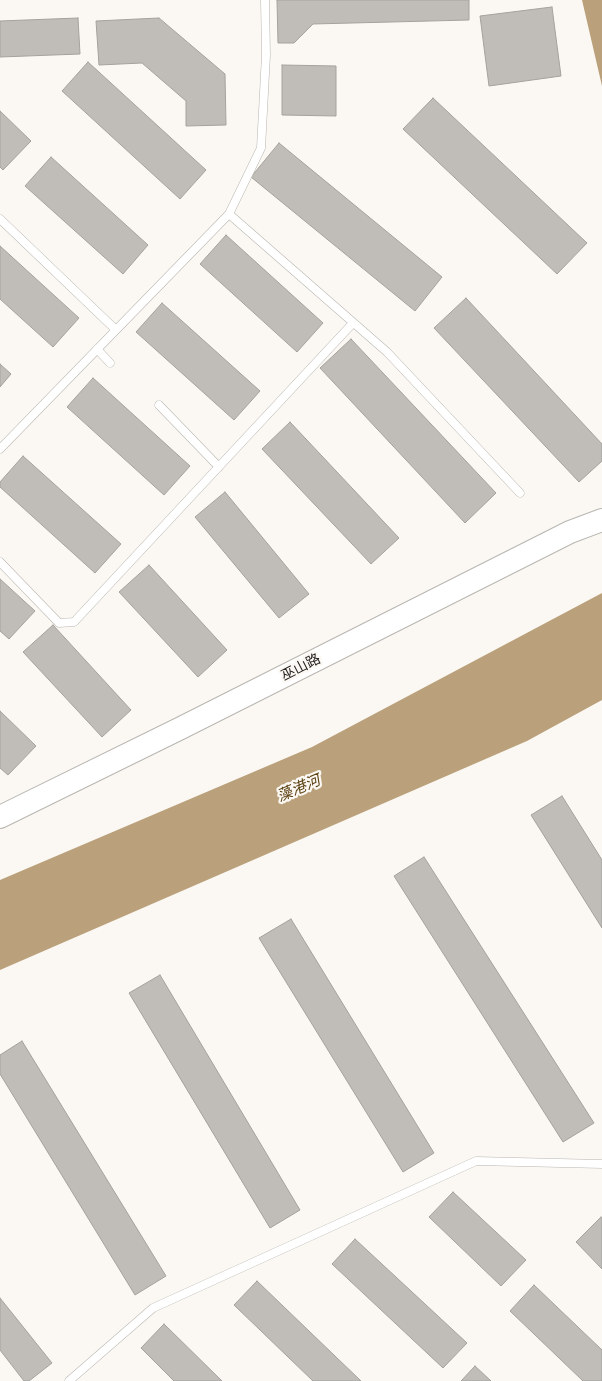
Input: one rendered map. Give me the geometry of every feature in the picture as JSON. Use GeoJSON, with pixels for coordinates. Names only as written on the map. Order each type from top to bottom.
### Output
{"type":"FeatureCollection","features":[{"type":"Feature","properties":{"kind":"street","name":"巫山路"},"geometry":{"type":"LineString","coordinates":[[0,817],[570,532],[602,520]]}},
{"type":"Feature","properties":{"kind":"lane"},"geometry":{"type":"LineString","coordinates":[[0,449],[229,214],[260,148],[266,55],[265,0]]}},
{"type":"Feature","properties":{"kind":"lane"},"geometry":{"type":"LineString","coordinates":[[229,214],[387,352],[520,493]]}},
{"type":"Feature","properties":{"kind":"lane"},"geometry":{"type":"LineString","coordinates":[[0,220],[116,330]]}},
{"type":"Feature","properties":{"kind":"lane"},"geometry":{"type":"LineString","coordinates":[[0,562],[59,623],[74,622],[353,323]]}},
{"type":"Feature","properties":{"kind":"lane"},"geometry":{"type":"LineString","coordinates":[[97,350],[110,363]]}},
{"type":"Feature","properties":{"kind":"lane"},"geometry":{"type":"LineString","coordinates":[[159,405],[218,467]]}},
{"type":"Feature","properties":{"kind":"lane"},"geometry":{"type":"LineString","coordinates":[[69,1381],[153,1308],[476,1161],[602,1164]]}},
{"type":"Feature","properties":{"kind":"water"},"geometry":{"type":"Polygon","coordinates":[[[582,0],[602,0],[602,86],[582,0]]]}},
{"type":"Feature","properties":{"kind":"water","name":"藻港河"},"geometry":{"type":"Polygon","coordinates":[[[602,593],[602,700],[527,741],[0,970],[0,880],[312,747],[602,593]]]}},
{"type":"Feature","properties":{"kind":"building"},"geometry":{"type":"Polygon","coordinates":[[[277,0],[469,0],[469,20],[313,24],[294,43],[278,43],[277,0]]]}},
{"type":"Feature","properties":{"kind":"building"},"geometry":{"type":"Polygon","coordinates":[[[552,7],[561,76],[489,86],[480,16],[552,7]]]}},
{"type":"Feature","properties":{"kind":"building"},"geometry":{"type":"Polygon","coordinates":[[[78,18],[80,54],[0,57],[0,21],[78,18]]]}},
{"type":"Feature","properties":{"kind":"building"},"geometry":{"type":"Polygon","coordinates":[[[159,18],[225,74],[226,125],[186,126],[186,101],[142,63],[99,65],[96,21],[159,18]]]}},
{"type":"Feature","properties":{"kind":"building"},"geometry":{"type":"Polygon","coordinates":[[[88,62],[206,170],[180,199],[62,91],[88,62]]]}},
{"type":"Feature","properties":{"kind":"building"},"geometry":{"type":"Polygon","coordinates":[[[282,65],[336,66],[336,116],[282,115],[282,65]]]}},
{"type":"Feature","properties":{"kind":"building"},"geometry":{"type":"Polygon","coordinates":[[[433,98],[587,243],[557,274],[403,129],[433,98]]]}},
{"type":"Feature","properties":{"kind":"building"},"geometry":{"type":"Polygon","coordinates":[[[0,111],[31,141],[3,170],[0,167],[0,111]]]}},
{"type":"Feature","properties":{"kind":"building"},"geometry":{"type":"Polygon","coordinates":[[[279,143],[442,277],[415,311],[251,177],[279,143]]]}},
{"type":"Feature","properties":{"kind":"building"},"geometry":{"type":"Polygon","coordinates":[[[51,157],[148,245],[123,274],[25,186],[51,157]]]}},
{"type":"Feature","properties":{"kind":"building"},"geometry":{"type":"Polygon","coordinates":[[[226,235],[323,323],[297,352],[200,264],[226,235]]]}},
{"type":"Feature","properties":{"kind":"building"},"geometry":{"type":"Polygon","coordinates":[[[0,246],[79,318],[53,347],[0,299],[0,246]]]}},
{"type":"Feature","properties":{"kind":"building"},"geometry":{"type":"Polygon","coordinates":[[[466,298],[602,444],[602,461],[579,482],[434,328],[466,298]]]}},
{"type":"Feature","properties":{"kind":"building"},"geometry":{"type":"Polygon","coordinates":[[[162,303],[260,391],[234,420],[136,332],[162,303]]]}},
{"type":"Feature","properties":{"kind":"building"},"geometry":{"type":"Polygon","coordinates":[[[351,339],[496,493],[465,523],[320,368],[351,339]]]}},
{"type":"Feature","properties":{"kind":"building"},"geometry":{"type":"Polygon","coordinates":[[[0,364],[11,374],[0,387],[0,364]]]}},
{"type":"Feature","properties":{"kind":"building"},"geometry":{"type":"Polygon","coordinates":[[[93,378],[190,466],[164,495],[67,407],[93,378]]]}},
{"type":"Feature","properties":{"kind":"building"},"geometry":{"type":"Polygon","coordinates":[[[290,422],[399,538],[371,564],[262,449],[290,422]]]}},
{"type":"Feature","properties":{"kind":"building"},"geometry":{"type":"Polygon","coordinates":[[[23,456],[121,544],[95,573],[0,487],[0,482],[23,456]]]}},
{"type":"Feature","properties":{"kind":"building"},"geometry":{"type":"Polygon","coordinates":[[[225,492],[309,594],[279,618],[195,517],[225,492]]]}},
{"type":"Feature","properties":{"kind":"building"},"geometry":{"type":"Polygon","coordinates":[[[149,565],[227,650],[198,677],[119,592],[149,565]]]}},
{"type":"Feature","properties":{"kind":"building"},"geometry":{"type":"Polygon","coordinates":[[[0,579],[35,611],[9,639],[0,631],[0,579]]]}},
{"type":"Feature","properties":{"kind":"building"},"geometry":{"type":"Polygon","coordinates":[[[53,625],[131,710],[102,737],[23,652],[53,625]]]}},
{"type":"Feature","properties":{"kind":"building"},"geometry":{"type":"Polygon","coordinates":[[[0,711],[36,746],[8,775],[0,768],[0,711]]]}},
{"type":"Feature","properties":{"kind":"building"},"geometry":{"type":"Polygon","coordinates":[[[562,796],[602,860],[602,928],[531,815],[562,796]]]}},
{"type":"Feature","properties":{"kind":"building"},"geometry":{"type":"Polygon","coordinates":[[[424,857],[594,1123],[563,1142],[394,876],[424,857]]]}},
{"type":"Feature","properties":{"kind":"building"},"geometry":{"type":"Polygon","coordinates":[[[291,919],[434,1153],[403,1172],[259,938],[291,919]]]}},
{"type":"Feature","properties":{"kind":"building"},"geometry":{"type":"Polygon","coordinates":[[[160,975],[300,1210],[270,1228],[129,993],[160,975]]]}},
{"type":"Feature","properties":{"kind":"building"},"geometry":{"type":"Polygon","coordinates":[[[22,1041],[166,1276],[135,1295],[0,1074],[0,1055],[22,1041]]]}},
{"type":"Feature","properties":{"kind":"building"},"geometry":{"type":"Polygon","coordinates":[[[453,1192],[526,1260],[501,1286],[429,1217],[453,1192]]]}},
{"type":"Feature","properties":{"kind":"building"},"geometry":{"type":"Polygon","coordinates":[[[601,1217],[602,1219],[602,1269],[576,1242],[601,1217]]]}},
{"type":"Feature","properties":{"kind":"building"},"geometry":{"type":"Polygon","coordinates":[[[355,1239],[467,1343],[443,1368],[332,1264],[355,1239]]]}},
{"type":"Feature","properties":{"kind":"building"},"geometry":{"type":"Polygon","coordinates":[[[257,1281],[361,1381],[313,1381],[234,1305],[257,1281]]]}},
{"type":"Feature","properties":{"kind":"building"},"geometry":{"type":"Polygon","coordinates":[[[534,1285],[602,1350],[602,1381],[583,1381],[510,1311],[534,1285]]]}},
{"type":"Feature","properties":{"kind":"building"},"geometry":{"type":"Polygon","coordinates":[[[0,1298],[52,1363],[29,1381],[24,1381],[0,1350],[0,1298]]]}},
{"type":"Feature","properties":{"kind":"building"},"geometry":{"type":"Polygon","coordinates":[[[164,1324],[222,1381],[174,1381],[141,1348],[164,1324]]]}},
{"type":"Feature","properties":{"kind":"building"},"geometry":{"type":"Polygon","coordinates":[[[475,1366],[491,1381],[461,1381],[475,1366]]]}}]}
